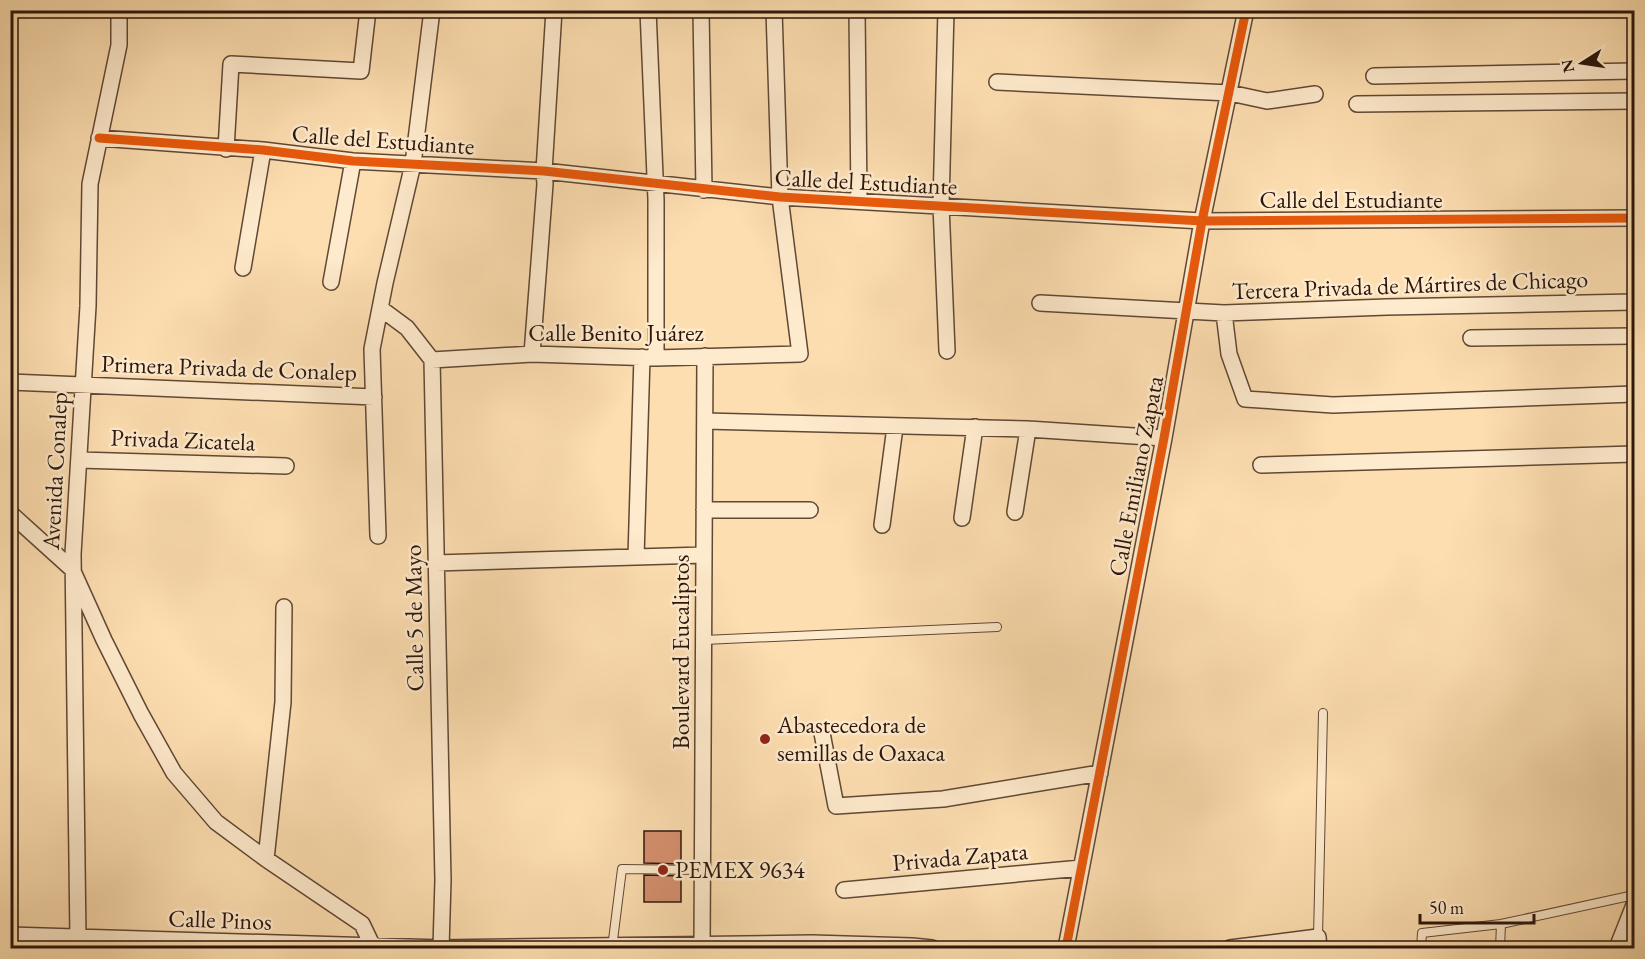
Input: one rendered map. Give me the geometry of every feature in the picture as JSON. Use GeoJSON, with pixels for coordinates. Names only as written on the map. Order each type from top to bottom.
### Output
{"type":"FeatureCollection","features":[{"type":"Feature","properties":{"kind":"street","name":"Avenida Conalep"},"geometry":{"type":"LineString","coordinates":[[78,938],[72,569],[88,306],[90,184],[119,45],[119,10]]}},
{"type":"Feature","properties":{"kind":"street"},"geometry":{"type":"LineString","coordinates":[[225,149],[231,64],[361,70],[368,10]]}},
{"type":"Feature","properties":{"kind":"street"},"geometry":{"type":"LineString","coordinates":[[378,536],[372,349],[413,164],[432,10]]}},
{"type":"Feature","properties":{"kind":"street"},"geometry":{"type":"LineString","coordinates":[[532,354],[545,184],[554,10]]}},
{"type":"Feature","properties":{"kind":"street"},"geometry":{"type":"LineString","coordinates":[[636,557],[649,357],[654,183],[648,10]]}},
{"type":"Feature","properties":{"kind":"street"},"geometry":{"type":"LineString","coordinates":[[701,10],[704,190]]}},
{"type":"Feature","properties":{"kind":"street"},"geometry":{"type":"LineString","coordinates":[[774,10],[780,197]]}},
{"type":"Feature","properties":{"kind":"street"},"geometry":{"type":"LineString","coordinates":[[857,10],[859,201]]}},
{"type":"Feature","properties":{"kind":"street"},"geometry":{"type":"LineString","coordinates":[[946,10],[941,205],[947,351]]}},
{"type":"Feature","properties":{"kind":"street","name":"Calle Emiliano Zapata"},"geometry":{"type":"LineString","coordinates":[[1066,948],[1164,438],[1202,220],[1246,10]]}},
{"type":"Feature","properties":{"kind":"street"},"geometry":{"type":"LineString","coordinates":[[1374,76],[1635,71]]}},
{"type":"Feature","properties":{"kind":"street"},"geometry":{"type":"LineString","coordinates":[[997,82],[1230,93],[1267,101],[1315,94]]}},
{"type":"Feature","properties":{"kind":"street"},"geometry":{"type":"LineString","coordinates":[[1357,104],[1635,101]]}},
{"type":"Feature","properties":{"kind":"street","name":"Calle del Estudiante"},"geometry":{"type":"LineString","coordinates":[[99,138],[263,150],[353,161],[544,171],[780,197],[1202,220],[1635,218]]}},
{"type":"Feature","properties":{"kind":"street"},"geometry":{"type":"LineString","coordinates":[[243,268],[263,150]]}},
{"type":"Feature","properties":{"kind":"street"},"geometry":{"type":"LineString","coordinates":[[331,282],[353,161]]}},
{"type":"Feature","properties":{"kind":"street","name":"Calle Benito Juárez"},"geometry":{"type":"LineString","coordinates":[[432,360],[532,354],[705,357],[800,354],[780,197]]}},
{"type":"Feature","properties":{"kind":"street","name":"Tercera Privada de Mártires de Chicago"},"geometry":{"type":"LineString","coordinates":[[1040,303],[1224,313],[1635,302]]}},
{"type":"Feature","properties":{"kind":"street"},"geometry":{"type":"LineString","coordinates":[[380,308],[407,328],[432,360]]}},
{"type":"Feature","properties":{"kind":"street"},"geometry":{"type":"LineString","coordinates":[[1224,313],[1229,354],[1245,399],[1334,405],[1635,394]]}},
{"type":"Feature","properties":{"kind":"street"},"geometry":{"type":"LineString","coordinates":[[1471,338],[1635,336]]}},
{"type":"Feature","properties":{"kind":"street","name":"Boulevard Eucaliptos"},"geometry":{"type":"LineString","coordinates":[[702,947],[705,357]]}},
{"type":"Feature","properties":{"kind":"street","name":"Calle 5 de Mayo"},"geometry":{"type":"LineString","coordinates":[[432,360],[442,868],[441,948]]}},
{"type":"Feature","properties":{"kind":"street","name":"Primera Privada de Conalep"},"geometry":{"type":"LineString","coordinates":[[10,382],[374,396]]}},
{"type":"Feature","properties":{"kind":"street","name":"Calle Emiliano Zapata"},"geometry":{"type":"LineString","coordinates":[[705,421],[975,427],[1164,438]]}},
{"type":"Feature","properties":{"kind":"street"},"geometry":{"type":"LineString","coordinates":[[882,525],[894,426]]}},
{"type":"Feature","properties":{"kind":"street"},"geometry":{"type":"LineString","coordinates":[[962,518],[975,427]]}},
{"type":"Feature","properties":{"kind":"street"},"geometry":{"type":"LineString","coordinates":[[1015,512],[1028,429]]}},
{"type":"Feature","properties":{"kind":"street"},"geometry":{"type":"LineString","coordinates":[[1261,465],[1635,454]]}},
{"type":"Feature","properties":{"kind":"street","name":"Privada Zicatela"},"geometry":{"type":"LineString","coordinates":[[79,460],[286,466]]}},
{"type":"Feature","properties":{"kind":"street"},"geometry":{"type":"LineString","coordinates":[[704,510],[810,510]]}},
{"type":"Feature","properties":{"kind":"street"},"geometry":{"type":"LineString","coordinates":[[10,513],[72,569],[104,640],[174,773],[216,822],[266,859],[363,924],[373,947]]}},
{"type":"Feature","properties":{"kind":"street"},"geometry":{"type":"LineString","coordinates":[[436,563],[704,555]]}},
{"type":"Feature","properties":{"kind":"street"},"geometry":{"type":"LineString","coordinates":[[266,859],[283,702],[284,607]]}},
{"type":"Feature","properties":{"kind":"street"},"geometry":{"type":"LineString","coordinates":[[822,732],[836,806],[944,799],[1100,773]]}},
{"type":"Feature","properties":{"kind":"street","name":"Privada Zapata"},"geometry":{"type":"LineString","coordinates":[[844,891],[1082,868]]}},
{"type":"Feature","properties":{"kind":"street"},"geometry":{"type":"LineString","coordinates":[[1617,948],[1635,905]]}},
{"type":"Feature","properties":{"kind":"street","name":"Calle Pinos"},"geometry":{"type":"LineString","coordinates":[[10,935],[167,945],[441,948],[702,947],[812,943],[932,948]]}},
{"type":"Feature","properties":{"kind":"street"},"geometry":{"type":"LineString","coordinates":[[1230,948],[1319,943]]}},
{"type":"Feature","properties":{"kind":"lane"},"geometry":{"type":"LineString","coordinates":[[704,640],[997,627]]}},
{"type":"Feature","properties":{"kind":"lane"},"geometry":{"type":"LineString","coordinates":[[1319,943],[1323,713]]}},
{"type":"Feature","properties":{"kind":"lane"},"geometry":{"type":"LineString","coordinates":[[612,947],[622,869],[703,870]]}},
{"type":"Feature","properties":{"kind":"lane"},"geometry":{"type":"LineString","coordinates":[[1421,948],[1422,933],[1501,924],[1635,895]]}},
{"type":"Feature","properties":{"kind":"lane"},"geometry":{"type":"LineString","coordinates":[[1500,948],[1501,924]]}},
{"type":"Feature","properties":{"kind":"building"},"geometry":{"type":"Polygon","coordinates":[[[644,831],[681,831],[681,864],[644,863],[644,831]]]}},
{"type":"Feature","properties":{"kind":"building"},"geometry":{"type":"Polygon","coordinates":[[[644,875],[681,876],[681,902],[644,902],[644,875]]]}},
{"type":"Feature","properties":{"kind":"cycle path"},"geometry":{"type":"LineString","coordinates":[[1066,948],[1164,438],[1202,221],[1246,10]]}},
{"type":"Feature","properties":{"kind":"cycle path"},"geometry":{"type":"LineString","coordinates":[[99,138],[263,150],[353,161],[544,171],[780,197],[1202,221],[1634,218]]}},
{"type":"Feature","properties":{"kind":"place","name":"Abastecedora de semillas de Oaxaca"},"geometry":{"type":"Point","coordinates":[765,739]}},
{"type":"Feature","properties":{"kind":"place","name":"PEMEX 9634"},"geometry":{"type":"Point","coordinates":[663,870]}}]}
